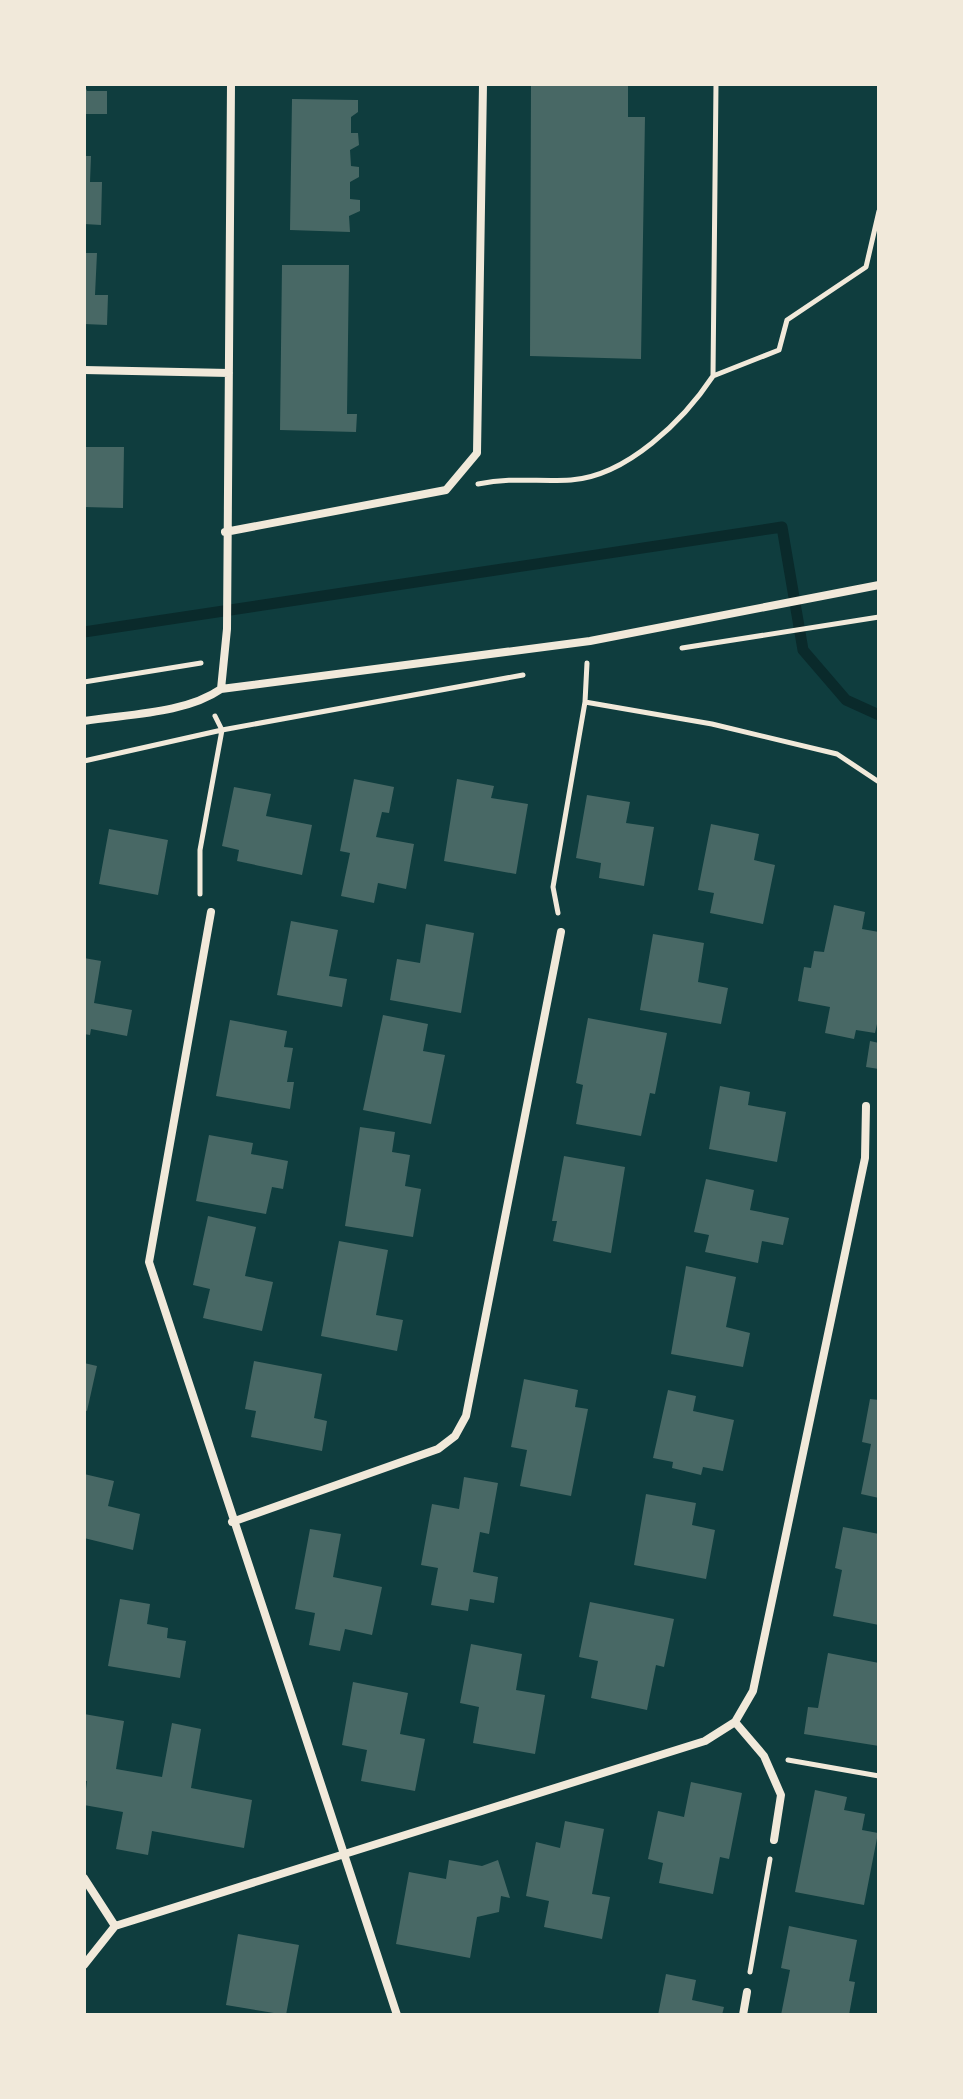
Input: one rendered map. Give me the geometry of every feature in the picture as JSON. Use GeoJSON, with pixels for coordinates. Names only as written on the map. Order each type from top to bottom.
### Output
{"type":"FeatureCollection","features":[{"type":"Feature","properties":{"kind":"street"},"geometry":{"type":"LineString","coordinates":[[221,689],[227,629],[225,532],[231,84]]}},
{"type":"Feature","properties":{"kind":"street"},"geometry":{"type":"LineString","coordinates":[[225,532],[446,490],[477,453],[483,84]]}},
{"type":"Feature","properties":{"kind":"street"},"geometry":{"type":"LineString","coordinates":[[84,370],[229,373]]}},
{"type":"Feature","properties":{"kind":"street"},"geometry":{"type":"LineString","coordinates":[[84,721],[207,698],[221,689],[590,641],[879,585]]}},
{"type":"Feature","properties":{"kind":"street"},"geometry":{"type":"LineString","coordinates":[[211,912],[149,1262],[232,1522],[397,2015]]}},
{"type":"Feature","properties":{"kind":"street"},"geometry":{"type":"LineString","coordinates":[[232,1522],[438,1449],[455,1436],[466,1416],[561,932]]}},
{"type":"Feature","properties":{"kind":"street"},"geometry":{"type":"LineString","coordinates":[[84,1965],[115,1926],[705,1741],[735,1722],[753,1691],[865,1158],[866,1106]]}},
{"type":"Feature","properties":{"kind":"street"},"geometry":{"type":"LineString","coordinates":[[735,1722],[764,1756],[781,1795],[774,1840]]}},
{"type":"Feature","properties":{"kind":"street"},"geometry":{"type":"LineString","coordinates":[[84,1878],[115,1926]]}},
{"type":"Feature","properties":{"kind":"street"},"geometry":{"type":"LineString","coordinates":[[743,2015],[747,1992]]}},
{"type":"Feature","properties":{"kind":"path"},"geometry":{"type":"LineString","coordinates":[[446,490],[511,477],[573,480],[617,467],[665,429],[703,391],[713,376],[716,84]]}},
{"type":"Feature","properties":{"kind":"path"},"geometry":{"type":"LineString","coordinates":[[713,376],[779,350],[787,320],[866,267],[879,211]]}},
{"type":"Feature","properties":{"kind":"path"},"geometry":{"type":"LineString","coordinates":[[675,649],[879,617]]}},
{"type":"Feature","properties":{"kind":"path"},"geometry":{"type":"LineString","coordinates":[[561,932],[553,887],[585,702],[590,641]]}},
{"type":"Feature","properties":{"kind":"path"},"geometry":{"type":"LineString","coordinates":[[572,666],[602,661]]}},
{"type":"Feature","properties":{"kind":"path"},"geometry":{"type":"LineString","coordinates":[[84,682],[207,662],[223,665]]}},
{"type":"Feature","properties":{"kind":"path"},"geometry":{"type":"LineString","coordinates":[[84,761],[222,730],[526,674]]}},
{"type":"Feature","properties":{"kind":"path"},"geometry":{"type":"LineString","coordinates":[[207,698],[222,730],[200,850],[198,891],[211,912]]}},
{"type":"Feature","properties":{"kind":"path"},"geometry":{"type":"LineString","coordinates":[[585,702],[712,724],[837,754],[879,782]]}},
{"type":"Feature","properties":{"kind":"path"},"geometry":{"type":"LineString","coordinates":[[811,1764],[879,1776]]}},
{"type":"Feature","properties":{"kind":"path"},"geometry":{"type":"LineString","coordinates":[[747,1992],[774,1840]]}},
{"type":"Feature","properties":{"kind":"building"},"geometry":{"type":"Polygon","coordinates":[[[84,84],[87,91],[107,91],[107,114],[84,114],[84,84]]]}},
{"type":"Feature","properties":{"kind":"building"},"geometry":{"type":"Polygon","coordinates":[[[531,84],[628,84],[628,117],[645,117],[641,359],[530,356],[531,84]]]}},
{"type":"Feature","properties":{"kind":"building"},"geometry":{"type":"Polygon","coordinates":[[[292,99],[358,100],[358,112],[351,117],[351,133],[358,133],[359,145],[350,150],[351,166],[359,167],[359,177],[350,182],[350,199],[360,200],[360,211],[349,216],[350,232],[290,230],[292,99]]]}},
{"type":"Feature","properties":{"kind":"building"},"geometry":{"type":"Polygon","coordinates":[[[84,156],[91,156],[90,182],[102,182],[101,225],[84,224],[84,156]]]}},
{"type":"Feature","properties":{"kind":"building"},"geometry":{"type":"Polygon","coordinates":[[[84,253],[97,253],[95,295],[108,295],[107,325],[84,324],[84,253]]]}},
{"type":"Feature","properties":{"kind":"building"},"geometry":{"type":"Polygon","coordinates":[[[282,265],[349,265],[347,414],[357,414],[356,432],[280,430],[282,265]]]}},
{"type":"Feature","properties":{"kind":"building"},"geometry":{"type":"Polygon","coordinates":[[[84,447],[124,447],[123,508],[84,507],[84,447]]]}},
{"type":"Feature","properties":{"kind":"building"},"geometry":{"type":"Polygon","coordinates":[[[354,779],[394,787],[389,813],[382,812],[376,837],[414,844],[406,889],[378,883],[374,903],[341,896],[350,853],[340,851],[354,779]]]}},
{"type":"Feature","properties":{"kind":"building"},"geometry":{"type":"Polygon","coordinates":[[[457,779],[494,786],[491,798],[528,804],[516,874],[444,861],[457,779]]]}},
{"type":"Feature","properties":{"kind":"building"},"geometry":{"type":"Polygon","coordinates":[[[234,787],[271,794],[266,816],[312,825],[302,875],[237,861],[239,850],[222,846],[234,787]]]}},
{"type":"Feature","properties":{"kind":"building"},"geometry":{"type":"Polygon","coordinates":[[[587,795],[630,802],[626,823],[654,827],[644,886],[599,878],[601,863],[576,858],[587,795]]]}},
{"type":"Feature","properties":{"kind":"building"},"geometry":{"type":"Polygon","coordinates":[[[711,824],[759,834],[754,860],[775,865],[763,924],[710,913],[714,893],[698,890],[711,824]]]}},
{"type":"Feature","properties":{"kind":"building"},"geometry":{"type":"Polygon","coordinates":[[[109,829],[168,840],[158,895],[99,884],[109,829]]]}},
{"type":"Feature","properties":{"kind":"building"},"geometry":{"type":"Polygon","coordinates":[[[834,905],[865,912],[862,929],[879,932],[879,1015],[875,1033],[856,1030],[854,1039],[825,1033],[830,1007],[798,1001],[804,967],[811,968],[814,951],[824,952],[834,905]]]}},
{"type":"Feature","properties":{"kind":"building"},"geometry":{"type":"Polygon","coordinates":[[[291,921],[338,930],[329,976],[347,979],[342,1007],[277,995],[291,921]]]}},
{"type":"Feature","properties":{"kind":"building"},"geometry":{"type":"Polygon","coordinates":[[[426,924],[474,933],[461,1013],[390,1000],[397,959],[420,963],[426,924]]]}},
{"type":"Feature","properties":{"kind":"building"},"geometry":{"type":"Polygon","coordinates":[[[653,934],[704,943],[698,982],[728,988],[721,1024],[640,1010],[653,934]]]}},
{"type":"Feature","properties":{"kind":"building"},"geometry":{"type":"Polygon","coordinates":[[[84,958],[101,961],[94,1003],[132,1010],[127,1036],[91,1029],[90,1035],[84,1034],[84,958]]]}},
{"type":"Feature","properties":{"kind":"building"},"geometry":{"type":"Polygon","coordinates":[[[383,1015],[428,1024],[423,1051],[445,1055],[431,1124],[363,1110],[383,1015]]]}},
{"type":"Feature","properties":{"kind":"building"},"geometry":{"type":"Polygon","coordinates":[[[588,1018],[667,1033],[655,1094],[650,1093],[641,1136],[576,1124],[583,1085],[576,1083],[588,1018]]]}},
{"type":"Feature","properties":{"kind":"building"},"geometry":{"type":"Polygon","coordinates":[[[230,1020],[287,1031],[284,1047],[293,1048],[287,1082],[294,1082],[290,1109],[216,1096],[230,1020]]]}},
{"type":"Feature","properties":{"kind":"building"},"geometry":{"type":"Polygon","coordinates":[[[870,1041],[879,1043],[879,1069],[866,1067],[870,1041]]]}},
{"type":"Feature","properties":{"kind":"building"},"geometry":{"type":"Polygon","coordinates":[[[720,1086],[750,1092],[748,1105],[786,1112],[777,1162],[709,1149],[720,1086]]]}},
{"type":"Feature","properties":{"kind":"building"},"geometry":{"type":"Polygon","coordinates":[[[360,1127],[395,1132],[392,1152],[410,1155],[405,1186],[421,1189],[413,1237],[345,1226],[360,1127]]]}},
{"type":"Feature","properties":{"kind":"building"},"geometry":{"type":"Polygon","coordinates":[[[209,1135],[253,1143],[251,1154],[288,1161],[283,1189],[272,1187],[266,1214],[196,1201],[209,1135]]]}},
{"type":"Feature","properties":{"kind":"building"},"geometry":{"type":"Polygon","coordinates":[[[564,1156],[625,1167],[611,1253],[553,1241],[557,1221],[552,1221],[564,1156]]]}},
{"type":"Feature","properties":{"kind":"building"},"geometry":{"type":"Polygon","coordinates":[[[706,1179],[754,1190],[750,1210],[789,1218],[783,1245],[762,1241],[758,1263],[705,1252],[709,1235],[694,1232],[706,1179]]]}},
{"type":"Feature","properties":{"kind":"building"},"geometry":{"type":"Polygon","coordinates":[[[208,1216],[256,1227],[245,1276],[273,1282],[262,1331],[203,1318],[210,1289],[193,1285],[208,1216]]]}},
{"type":"Feature","properties":{"kind":"building"},"geometry":{"type":"Polygon","coordinates":[[[339,1241],[388,1250],[376,1315],[403,1320],[397,1351],[321,1336],[339,1241]]]}},
{"type":"Feature","properties":{"kind":"building"},"geometry":{"type":"Polygon","coordinates":[[[686,1266],[736,1277],[726,1327],[750,1333],[743,1367],[671,1354],[686,1266]]]}},
{"type":"Feature","properties":{"kind":"building"},"geometry":{"type":"Polygon","coordinates":[[[254,1361],[322,1374],[314,1418],[327,1421],[322,1451],[251,1437],[256,1411],[245,1409],[254,1361]]]}},
{"type":"Feature","properties":{"kind":"building"},"geometry":{"type":"Polygon","coordinates":[[[84,1363],[97,1366],[87,1411],[84,1410],[84,1363]]]}},
{"type":"Feature","properties":{"kind":"building"},"geometry":{"type":"Polygon","coordinates":[[[524,1379],[578,1390],[575,1407],[588,1409],[571,1496],[520,1486],[527,1450],[511,1447],[524,1379]]]}},
{"type":"Feature","properties":{"kind":"building"},"geometry":{"type":"Polygon","coordinates":[[[668,1390],[696,1396],[693,1411],[734,1420],[723,1471],[703,1467],[701,1475],[672,1468],[673,1462],[653,1458],[668,1390]]]}},
{"type":"Feature","properties":{"kind":"building"},"geometry":{"type":"Polygon","coordinates":[[[870,1399],[879,1400],[879,1498],[861,1494],[871,1444],[862,1442],[870,1399]]]}},
{"type":"Feature","properties":{"kind":"building"},"geometry":{"type":"Polygon","coordinates":[[[84,1474],[114,1481],[108,1506],[140,1514],[133,1550],[84,1538],[84,1474]]]}},
{"type":"Feature","properties":{"kind":"building"},"geometry":{"type":"Polygon","coordinates":[[[464,1477],[498,1483],[489,1534],[480,1532],[473,1572],[498,1577],[494,1603],[470,1599],[468,1611],[431,1605],[438,1568],[421,1565],[432,1504],[459,1509],[464,1477]]]}},
{"type":"Feature","properties":{"kind":"building"},"geometry":{"type":"Polygon","coordinates":[[[646,1494],[696,1503],[692,1525],[715,1530],[706,1579],[634,1565],[646,1494]]]}},
{"type":"Feature","properties":{"kind":"building"},"geometry":{"type":"Polygon","coordinates":[[[843,1527],[879,1534],[879,1625],[833,1616],[842,1570],[835,1568],[843,1527]]]}},
{"type":"Feature","properties":{"kind":"building"},"geometry":{"type":"Polygon","coordinates":[[[310,1529],[341,1534],[333,1577],[382,1587],[372,1635],[345,1629],[340,1651],[309,1645],[315,1613],[295,1609],[310,1529]]]}},
{"type":"Feature","properties":{"kind":"building"},"geometry":{"type":"Polygon","coordinates":[[[120,1599],[150,1604],[147,1624],[168,1628],[167,1638],[186,1641],[180,1678],[108,1666],[120,1599]]]}},
{"type":"Feature","properties":{"kind":"building"},"geometry":{"type":"Polygon","coordinates":[[[590,1602],[674,1619],[664,1667],[656,1665],[647,1710],[591,1698],[598,1661],[579,1657],[590,1602]]]}},
{"type":"Feature","properties":{"kind":"building"},"geometry":{"type":"Polygon","coordinates":[[[471,1644],[522,1654],[516,1690],[545,1695],[535,1754],[473,1743],[479,1707],[460,1703],[471,1644]]]}},
{"type":"Feature","properties":{"kind":"building"},"geometry":{"type":"Polygon","coordinates":[[[828,1653],[879,1663],[879,1746],[804,1734],[808,1707],[818,1708],[828,1653]]]}},
{"type":"Feature","properties":{"kind":"building"},"geometry":{"type":"Polygon","coordinates":[[[353,1682],[408,1693],[400,1734],[425,1739],[415,1791],[361,1781],[367,1750],[342,1745],[353,1682]]]}},
{"type":"Feature","properties":{"kind":"building"},"geometry":{"type":"Polygon","coordinates":[[[84,1714],[124,1721],[116,1769],[162,1777],[172,1723],[201,1729],[191,1788],[252,1800],[244,1848],[152,1831],[148,1855],[116,1849],[123,1812],[84,1805],[87,1781],[84,1781],[84,1714]]]}},
{"type":"Feature","properties":{"kind":"building"},"geometry":{"type":"Polygon","coordinates":[[[691,1782],[742,1793],[729,1859],[720,1857],[713,1894],[659,1883],[663,1863],[648,1859],[658,1811],[684,1817],[691,1782]]]}},
{"type":"Feature","properties":{"kind":"building"},"geometry":{"type":"Polygon","coordinates":[[[815,1790],[847,1797],[844,1810],[865,1814],[862,1830],[878,1833],[864,1905],[795,1892],[815,1790]]]}},
{"type":"Feature","properties":{"kind":"building"},"geometry":{"type":"Polygon","coordinates":[[[565,1821],[604,1829],[592,1894],[610,1897],[602,1939],[544,1927],[549,1901],[526,1896],[536,1842],[560,1848],[565,1821]]]}},
{"type":"Feature","properties":{"kind":"building"},"geometry":{"type":"Polygon","coordinates":[[[449,1860],[482,1866],[498,1860],[510,1898],[501,1896],[499,1912],[477,1917],[470,1958],[396,1944],[409,1872],[446,1879],[449,1860]]]}},
{"type":"Feature","properties":{"kind":"building"},"geometry":{"type":"Polygon","coordinates":[[[789,1926],[857,1940],[849,1981],[855,1982],[849,2015],[781,2015],[790,1970],[781,1968],[789,1926]]]}},
{"type":"Feature","properties":{"kind":"building"},"geometry":{"type":"Polygon","coordinates":[[[238,1934],[299,1945],[286,2015],[226,2005],[238,1934]]]}},
{"type":"Feature","properties":{"kind":"building"},"geometry":{"type":"Polygon","coordinates":[[[666,1974],[696,1980],[692,2000],[724,2007],[722,2015],[658,2015],[666,1974]]]}},
{"type":"Feature","properties":{"kind":"waterway"},"geometry":{"type":"LineString","coordinates":[[84,632],[782,527],[803,650],[846,700],[879,715]]}}]}
